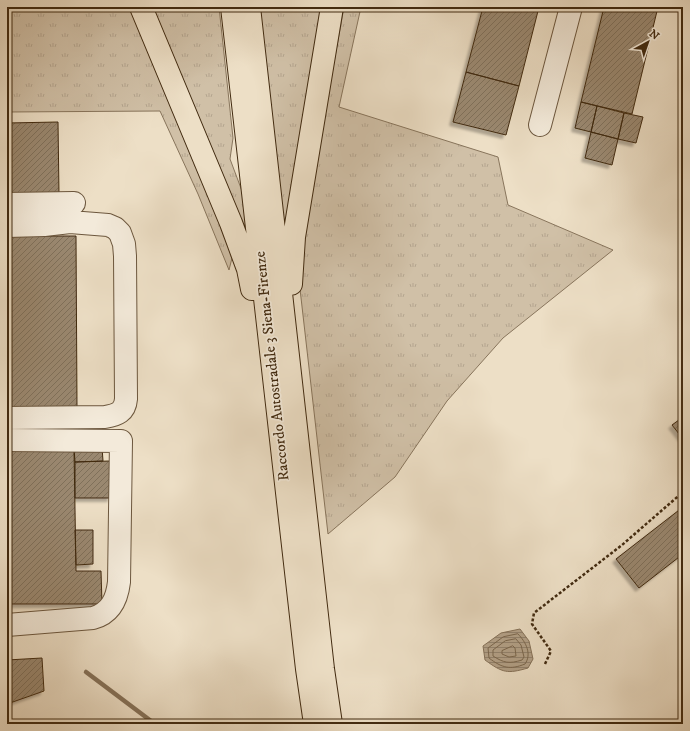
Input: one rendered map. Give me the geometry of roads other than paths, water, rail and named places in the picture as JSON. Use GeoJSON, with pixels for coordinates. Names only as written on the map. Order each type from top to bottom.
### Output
{"type":"FeatureCollection","features":[{"type":"Feature","properties":{"kind":"highway"},"geometry":{"type":"LineString","coordinates":[[142,7],[248,269],[251,282],[276,496],[290,525]]}},
{"type":"Feature","properties":{"kind":"highway","name":"Raccordo Autostradale 3 Siena-Firenze"},"geometry":{"type":"LineString","coordinates":[[232,7],[290,525],[315,724]]}},
{"type":"Feature","properties":{"kind":"highway","name":"Raccordo Autostradale 3 Siena-Firenze"},"geometry":{"type":"LineString","coordinates":[[249,7],[322,668],[331,724]]}},
{"type":"Feature","properties":{"kind":"highway"},"geometry":{"type":"LineString","coordinates":[[311,560],[314,501],[293,307],[291,273],[296,222],[332,7]]}},
{"type":"Feature","properties":{"kind":"lane"},"geometry":{"type":"LineString","coordinates":[[540,125],[571,7]]}},
{"type":"Feature","properties":{"kind":"lane"},"geometry":{"type":"LineString","coordinates":[[7,204],[74,203]]}},
{"type":"Feature","properties":{"kind":"lane"},"geometry":{"type":"LineString","coordinates":[[7,226],[84,222],[108,225],[118,231],[123,240],[125,256],[126,391],[126,403],[122,410],[112,415],[7,418]]}},
{"type":"Feature","properties":{"kind":"lane"},"geometry":{"type":"LineString","coordinates":[[7,440],[121,441],[121,449],[119,582],[114,603],[105,613],[92,618],[7,625]]}},
{"type":"Feature","properties":{"kind":"water"},"geometry":{"type":"Polygon","coordinates":[[[520,629],[529,641],[533,659],[528,668],[510,672],[496,668],[485,660],[483,646],[501,633],[520,629]]]}},
{"type":"Feature","properties":{"kind":"waterway"},"geometry":{"type":"LineString","coordinates":[[86,672],[155,724]]}}]}
